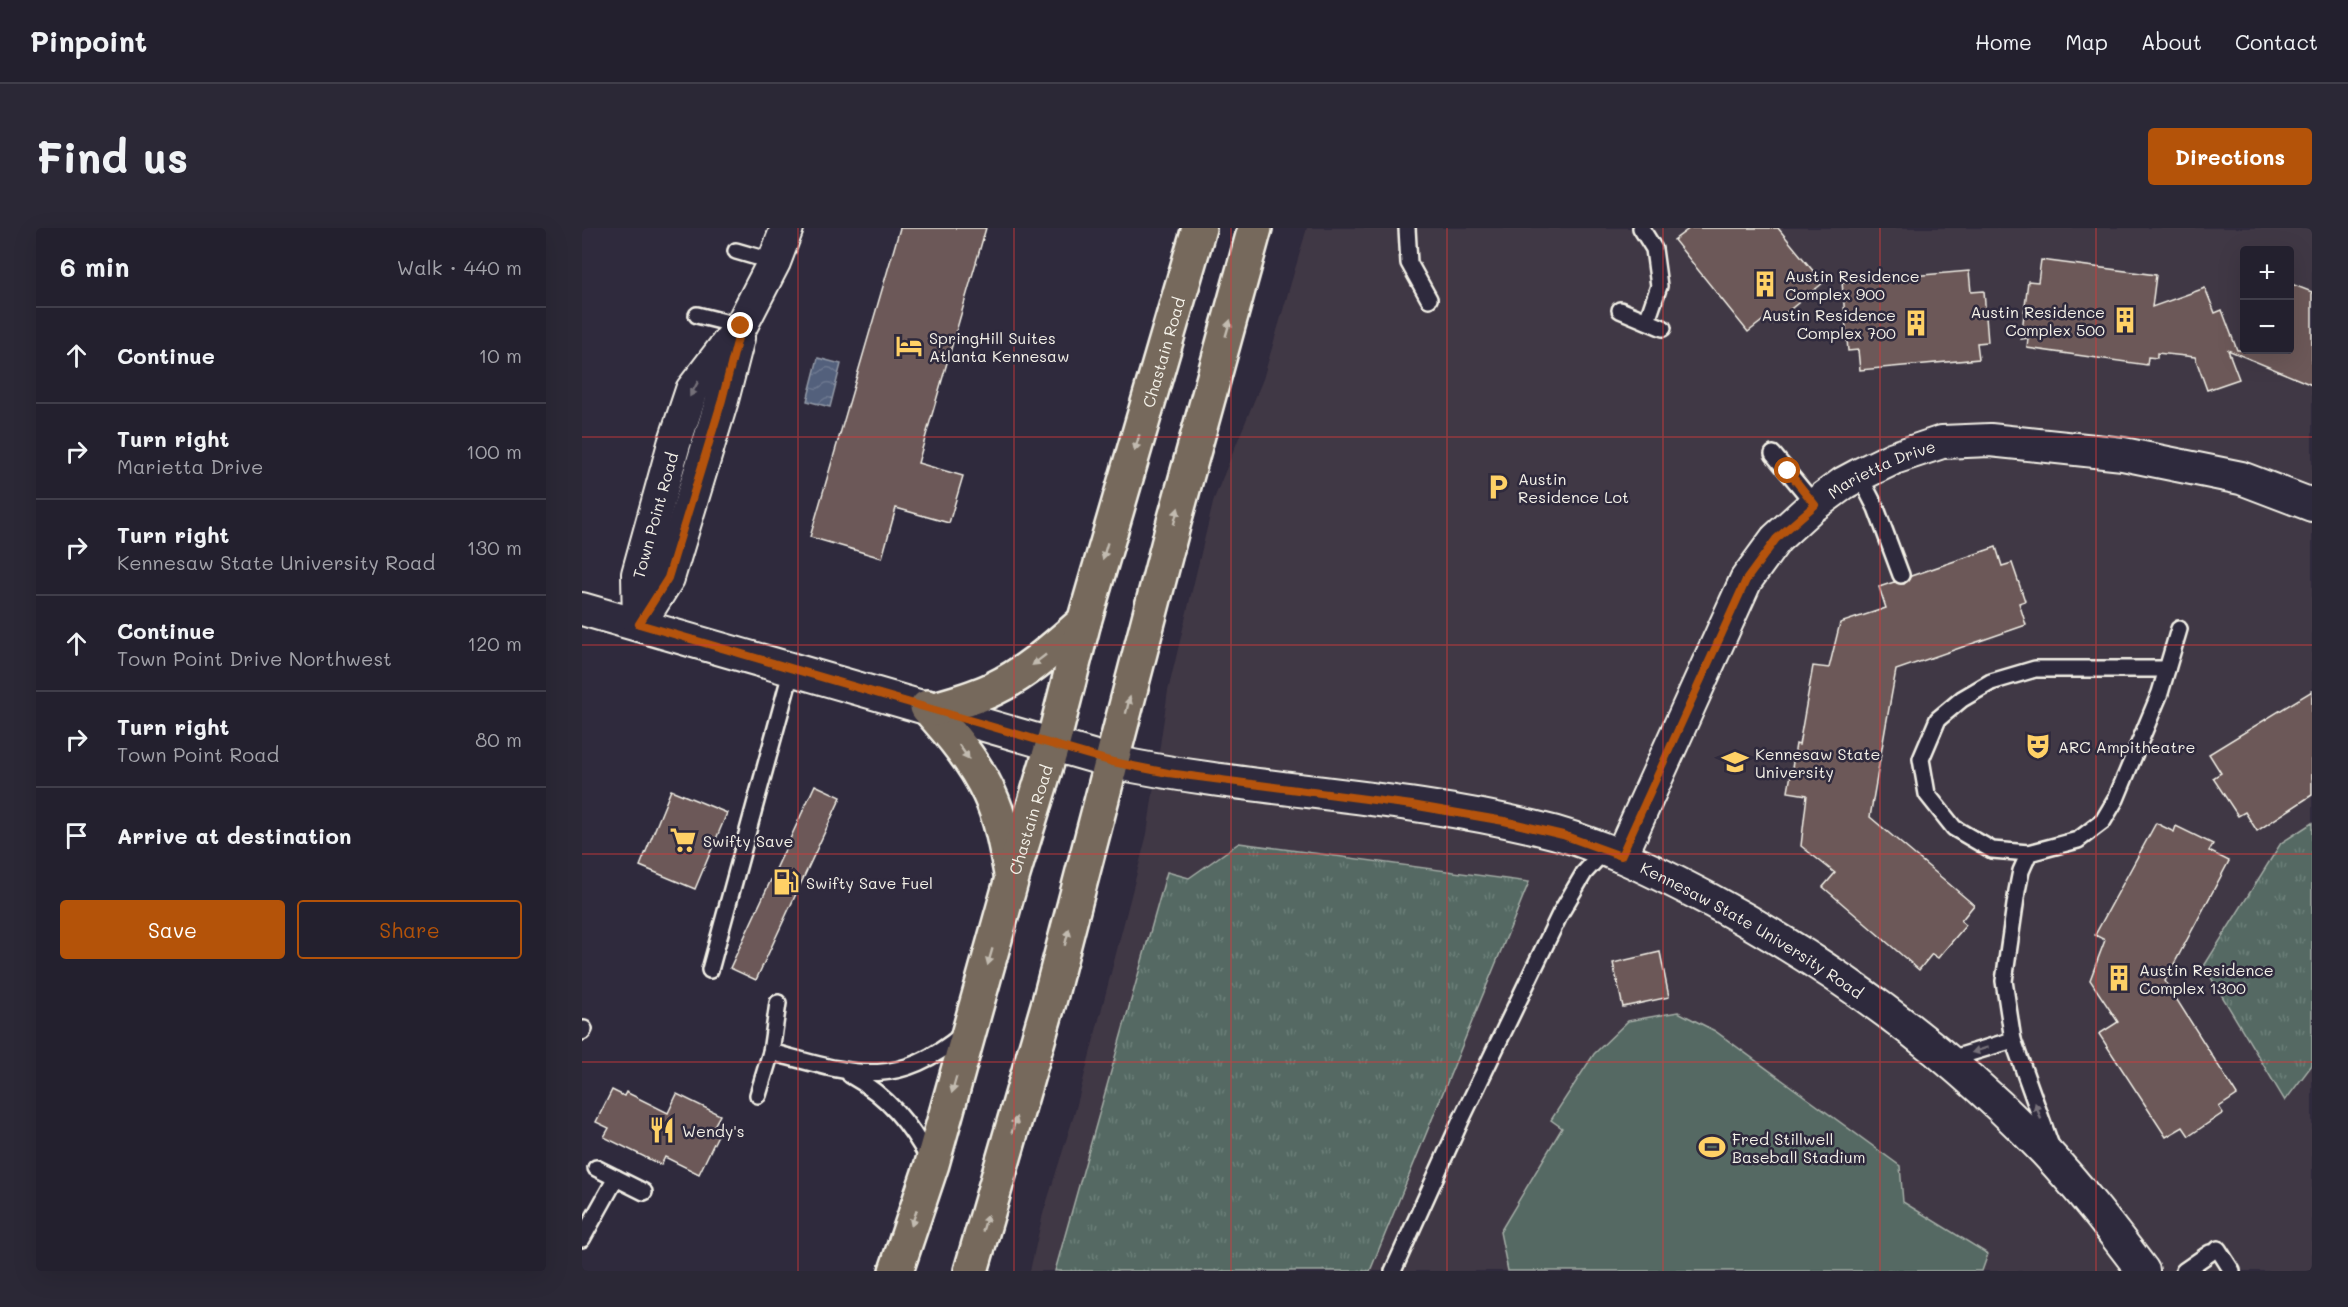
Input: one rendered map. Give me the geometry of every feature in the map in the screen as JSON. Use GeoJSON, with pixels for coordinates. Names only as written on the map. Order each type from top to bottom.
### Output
{"type":"FeatureCollection","features":[{"type":"Feature","properties":{"kind":"main road","name":"Chastain Road"},"geometry":{"type":"LineString","coordinates":[[896,1271],[932,1164],[1012,879],[1053,743],[1084,622],[1199,228]]}},
{"type":"Feature","properties":{"kind":"main road"},"geometry":{"type":"LineString","coordinates":[[972,1269],[1050,1002],[1177,510],[1255,228]]}},
{"type":"Feature","properties":{"kind":"main road"},"geometry":{"type":"LineString","coordinates":[[1012,879],[1005,845],[989,793],[964,753],[931,708],[970,699],[1011,680],[1040,660],[1084,622]]}},
{"type":"Feature","properties":{"kind":"street","name":"Town Point Road"},"geometry":{"type":"LineString","coordinates":[[639,624],[668,578],[722,400],[741,326],[774,262],[787,228]]}},
{"type":"Feature","properties":{"kind":"street","name":"Marietta Drive"},"geometry":{"type":"LineString","coordinates":[[1613,853],[1746,580],[1776,539],[1815,505],[1844,483],[1859,475],[1894,458],[1942,442],[1990,440],[2133,456],[2241,478],[2312,504]]}},
{"type":"Feature","properties":{"kind":"street","name":"Kennesaw State University Road"},"geometry":{"type":"LineString","coordinates":[[582,609],[1113,762],[1168,773],[1412,805],[1504,821],[1563,835],[1613,853],[1741,917],[1877,1005],[1947,1060],[2010,1116],[2058,1166],[2143,1271]]}},
{"type":"Feature","properties":{"kind":"lane"},"geometry":{"type":"LineString","coordinates":[[1407,228],[1409,263],[1429,300]]}},
{"type":"Feature","properties":{"kind":"lane"},"geometry":{"type":"LineString","coordinates":[[1641,228],[1654,249],[1659,285],[1647,321]]}},
{"type":"Feature","properties":{"kind":"lane"},"geometry":{"type":"LineString","coordinates":[[736,251],[774,262]]}},
{"type":"Feature","properties":{"kind":"lane"},"geometry":{"type":"LineString","coordinates":[[1620,310],[1663,328]]}},
{"type":"Feature","properties":{"kind":"lane"},"geometry":{"type":"LineString","coordinates":[[697,315],[741,326]]}},
{"type":"Feature","properties":{"kind":"lane"},"geometry":{"type":"LineString","coordinates":[[1773,454],[1815,505]]}},
{"type":"Feature","properties":{"kind":"lane"},"geometry":{"type":"LineString","coordinates":[[1859,475],[1876,508],[1901,575]]}},
{"type":"Feature","properties":{"kind":"lane"},"geometry":{"type":"LineString","coordinates":[[2167,669],[2035,669],[1991,682],[1962,699],[1938,719],[1921,759],[1927,794],[1954,828],[1992,850],[2029,853],[2078,840],[2103,821],[2115,799],[2160,693],[2179,629]]}},
{"type":"Feature","properties":{"kind":"lane"},"geometry":{"type":"LineString","coordinates":[[710,970],[792,669]]}},
{"type":"Feature","properties":{"kind":"lane"},"geometry":{"type":"LineString","coordinates":[[1393,1271],[1462,1118],[1560,914],[1584,873],[1613,853]]}},
{"type":"Feature","properties":{"kind":"lane"},"geometry":{"type":"LineString","coordinates":[[2029,853],[2021,871],[2017,891],[2004,981],[2013,1040],[2058,1166]]}},
{"type":"Feature","properties":{"kind":"lane"},"geometry":{"type":"LineString","coordinates":[[758,1095],[771,1052],[778,1003]]}},
{"type":"Feature","properties":{"kind":"lane"},"geometry":{"type":"LineString","coordinates":[[771,1052],[845,1072],[884,1073],[912,1066],[938,1053],[970,1029]]}},
{"type":"Feature","properties":{"kind":"lane"},"geometry":{"type":"LineString","coordinates":[[1947,1060],[2013,1040]]}},
{"type":"Feature","properties":{"kind":"lane"},"geometry":{"type":"LineString","coordinates":[[845,1072],[873,1088],[893,1106],[915,1134],[932,1164]]}},
{"type":"Feature","properties":{"kind":"lane"},"geometry":{"type":"LineString","coordinates":[[596,1168],[644,1192]]}},
{"type":"Feature","properties":{"kind":"lane"},"geometry":{"type":"LineString","coordinates":[[582,1239],[616,1178]]}},
{"type":"Feature","properties":{"kind":"lane"},"geometry":{"type":"LineString","coordinates":[[2184,1271],[2214,1251],[2232,1271]]}},
{"type":"Feature","properties":{"kind":"shaded area","name":"Kennesaw State University"},"geometry":{"type":"Polygon","coordinates":[[[1307,228],[2312,228],[2312,1271],[1030,1271],[1043,1214],[1075,1112],[1147,834],[1168,691],[1214,499],[1263,379],[1307,228]]]}},
{"type":"Feature","properties":{"kind":"green space"},"geometry":{"type":"Polygon","coordinates":[[[2312,823],[2312,1065],[2285,1101],[2204,966],[2281,843],[2312,823]]]}},
{"type":"Feature","properties":{"kind":"green space"},"geometry":{"type":"Polygon","coordinates":[[[1239,843],[1529,882],[1370,1271],[1055,1271],[1167,872],[1189,878],[1239,843]]]}},
{"type":"Feature","properties":{"kind":"green space","name":"Fred Stillwell Baseball Stadium"},"geometry":{"type":"Polygon","coordinates":[[[1678,1012],[1715,1031],[1900,1166],[1903,1202],[1988,1254],[1982,1271],[1508,1271],[1500,1232],[1562,1128],[1551,1120],[1594,1054],[1628,1021],[1678,1012]]]}},
{"type":"Feature","properties":{"kind":"water"},"geometry":{"type":"Polygon","coordinates":[[[818,358],[841,364],[830,407],[807,401],[818,358]]]}},
{"type":"Feature","properties":{"kind":"building","name":"SpringHill Suites Atlanta Kennesaw"},"geometry":{"type":"Polygon","coordinates":[[[900,228],[986,228],[918,463],[963,476],[949,523],[896,508],[882,558],[810,537],[900,228]]]}},
{"type":"Feature","properties":{"kind":"building","name":"Austin Residence Complex 900"},"geometry":{"type":"Polygon","coordinates":[[[1690,228],[1778,228],[1823,283],[1772,324],[1766,318],[1748,332],[1674,240],[1690,228]]]}},
{"type":"Feature","properties":{"kind":"building","name":"Austin Residence Complex 500"},"geometry":{"type":"Polygon","coordinates":[[[2041,260],[2156,275],[2152,307],[2205,288],[2215,313],[2222,310],[2240,354],[2294,354],[2294,285],[2312,292],[2312,385],[2228,350],[2239,379],[2207,390],[2195,357],[2157,353],[2157,358],[2148,357],[2147,365],[2027,348],[2028,338],[2021,339],[2028,281],[2038,282],[2041,260]]]}},
{"type":"Feature","properties":{"kind":"building","name":"Austin Residence Complex 700"},"geometry":{"type":"Polygon","coordinates":[[[1969,271],[1971,292],[1984,291],[1988,342],[1977,343],[1979,359],[1860,370],[1858,350],[1848,351],[1842,282],[1969,271]]]}},
{"type":"Feature","properties":{"kind":"building"},"geometry":{"type":"Polygon","coordinates":[[[1996,547],[2002,566],[2012,563],[2025,601],[2019,603],[2026,625],[1896,670],[1870,817],[1974,905],[1961,921],[1966,925],[1938,958],[1932,954],[1919,970],[1823,887],[1835,873],[1801,846],[1807,795],[1788,792],[1796,744],[1799,745],[1813,666],[1829,668],[1840,623],[1886,608],[1879,587],[1894,582],[1904,584],[1911,576],[1996,547]]]}},
{"type":"Feature","properties":{"kind":"building"},"geometry":{"type":"Polygon","coordinates":[[[2312,691],[2312,795],[2257,831],[2245,812],[2238,816],[2213,778],[2221,773],[2209,754],[2312,691]]]}},
{"type":"Feature","properties":{"kind":"building","name":"Swifty Save Fuel"},"geometry":{"type":"Polygon","coordinates":[[[815,785],[841,797],[756,980],[730,968],[815,785]]]}},
{"type":"Feature","properties":{"kind":"building","name":"Swifty Save"},"geometry":{"type":"Polygon","coordinates":[[[671,790],[727,813],[695,889],[640,866],[671,790]]]}},
{"type":"Feature","properties":{"kind":"building","name":"Austin Residence Complex 1300"},"geometry":{"type":"Polygon","coordinates":[[[2156,823],[2174,832],[2176,826],[2213,844],[2209,851],[2229,861],[2165,981],[2237,1095],[2219,1107],[2223,1113],[2189,1136],[2183,1127],[2166,1137],[2099,1034],[2118,1022],[2090,980],[2105,940],[2095,935],[2156,823]]]}},
{"type":"Feature","properties":{"kind":"building"},"geometry":{"type":"Polygon","coordinates":[[[1660,952],[1669,997],[1623,1007],[1613,963],[1660,952]]]}},
{"type":"Feature","properties":{"kind":"building","name":"Wendy's"},"geometry":{"type":"Polygon","coordinates":[[[612,1090],[624,1096],[626,1092],[668,1113],[677,1094],[720,1115],[713,1128],[720,1131],[699,1174],[665,1157],[661,1165],[604,1137],[609,1128],[596,1122],[612,1090]]]}},
{"type":"Feature","properties":{"kind":"place","name":"Austin Residence Complex 900"},"geometry":{"type":"Point","coordinates":[1765,284]}},
{"type":"Feature","properties":{"kind":"place","name":"Austin Residence Complex 500"},"geometry":{"type":"Point","coordinates":[2125,320]}},
{"type":"Feature","properties":{"kind":"place","name":"Austin Residence Complex 700"},"geometry":{"type":"Point","coordinates":[1916,323]}},
{"type":"Feature","properties":{"kind":"place","name":"SpringHill Suites Atlanta Kennesaw"},"geometry":{"type":"Point","coordinates":[909,346]}},
{"type":"Feature","properties":{"kind":"place","name":"Austin Residence Lot"},"geometry":{"type":"Point","coordinates":[1498,487]}},
{"type":"Feature","properties":{"kind":"place","name":"ARC Ampitheatre"},"geometry":{"type":"Point","coordinates":[2038,746]}},
{"type":"Feature","properties":{"kind":"place","name":"Kennesaw State University"},"geometry":{"type":"Point","coordinates":[1735,762]}},
{"type":"Feature","properties":{"kind":"place","name":"Swifty Save"},"geometry":{"type":"Point","coordinates":[683,840]}},
{"type":"Feature","properties":{"kind":"place","name":"Swifty Save Fuel"},"geometry":{"type":"Point","coordinates":[786,882]}},
{"type":"Feature","properties":{"kind":"place","name":"Austin Residence Complex 1300"},"geometry":{"type":"Point","coordinates":[2119,978]}},
{"type":"Feature","properties":{"kind":"place","name":"Wendy's"},"geometry":{"type":"Point","coordinates":[662,1130]}},
{"type":"Feature","properties":{"kind":"place","name":"Fred Stillwell Baseball Stadium"},"geometry":{"type":"Point","coordinates":[1712,1147]}},
{"type":"Feature","properties":{"kind":"route"},"geometry":{"type":"LineString","coordinates":[[741,326],[722,400],[668,578],[639,624],[1113,762],[1168,773],[1412,805],[1504,821],[1535,827],[1590,843],[1621,856],[1746,580],[1776,539],[1815,505],[1788,471]]}}]}
